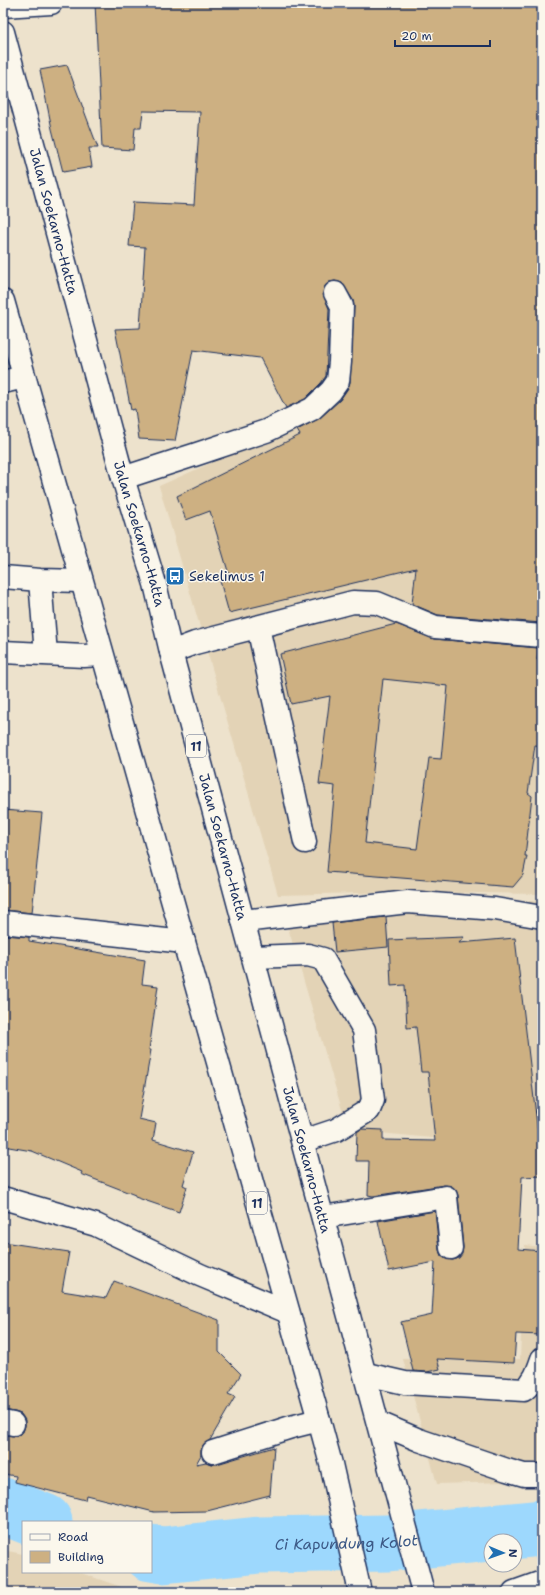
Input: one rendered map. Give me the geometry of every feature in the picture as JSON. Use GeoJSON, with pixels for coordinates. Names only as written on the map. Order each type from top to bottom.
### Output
{"type":"FeatureCollection","features":[{"type":"Feature","properties":{"kind":"main road"},"geometry":{"type":"LineString","coordinates":[[3,6],[51,3]]}},
{"type":"Feature","properties":{"kind":"main road","name":"Jalan Soekarno-Hatta"},"geometry":{"type":"LineString","coordinates":[[3,32],[123,478],[155,584],[171,652],[366,1374],[423,1592]]}},
{"type":"Feature","properties":{"kind":"main road"},"geometry":{"type":"LineString","coordinates":[[123,478],[194,456],[266,431],[312,408],[332,391],[338,381],[340,362],[342,306],[336,293]]}},
{"type":"Feature","properties":{"kind":"main road","name":"11"},"geometry":{"type":"LineString","coordinates":[[3,301],[13,380],[81,581],[319,1420],[331,1464],[360,1592]]}},
{"type":"Feature","properties":{"kind":"main road"},"geometry":{"type":"LineString","coordinates":[[3,577],[81,581]]}},
{"type":"Feature","properties":{"kind":"main road"},"geometry":{"type":"LineString","coordinates":[[40,580],[46,654]]}},
{"type":"Feature","properties":{"kind":"main road"},"geometry":{"type":"LineString","coordinates":[[171,652],[195,643],[353,602],[377,603],[435,627],[542,636]]}},
{"type":"Feature","properties":{"kind":"main road"},"geometry":{"type":"LineString","coordinates":[[258,627],[305,842]]}},
{"type":"Feature","properties":{"kind":"main road"},"geometry":{"type":"LineString","coordinates":[[3,652],[102,655]]}},
{"type":"Feature","properties":{"kind":"main road"},"geometry":{"type":"LineString","coordinates":[[243,921],[408,902],[495,909],[542,917]]}},
{"type":"Feature","properties":{"kind":"main road"},"geometry":{"type":"LineString","coordinates":[[3,922],[184,942]]}},
{"type":"Feature","properties":{"kind":"main road"},"geometry":{"type":"LineString","coordinates":[[253,958],[308,955],[323,959],[364,1030],[373,1100],[369,1110],[336,1130],[303,1142]]}},
{"type":"Feature","properties":{"kind":"main road"},"geometry":{"type":"LineString","coordinates":[[323,1217],[446,1196],[451,1248]]}},
{"type":"Feature","properties":{"kind":"main road"},"geometry":{"type":"LineString","coordinates":[[3,1198],[96,1225],[200,1275],[288,1312]]}},
{"type":"Feature","properties":{"kind":"main road"},"geometry":{"type":"LineString","coordinates":[[366,1374],[405,1383],[524,1390],[530,1386],[542,1359]]}},
{"type":"Feature","properties":{"kind":"main road"},"geometry":{"type":"LineString","coordinates":[[213,1452],[291,1427],[319,1420]]}},
{"type":"Feature","properties":{"kind":"main road"},"geometry":{"type":"LineString","coordinates":[[379,1423],[419,1440],[507,1470],[524,1475],[542,1475]]}},
{"type":"Feature","properties":{"kind":"main road"},"geometry":{"type":"LineString","coordinates":[[514,1592],[542,1582]]}},
{"type":"Feature","properties":{"kind":"shaded area"},"geometry":{"type":"Polygon","coordinates":[[[542,3],[542,894],[406,892],[278,895],[159,486],[344,404],[542,3]]]}},
{"type":"Feature","properties":{"kind":"shaded area"},"geometry":{"type":"Polygon","coordinates":[[[542,901],[542,1124],[432,1138],[348,1130],[281,904],[542,901]]]}},
{"type":"Feature","properties":{"kind":"shaded area"},"geometry":{"type":"Polygon","coordinates":[[[525,1245],[542,1247],[542,1481],[437,1484],[403,1359],[520,1359],[525,1245]]]}},
{"type":"Feature","properties":{"kind":"shaded area"},"geometry":{"type":"Polygon","coordinates":[[[3,1550],[22,1554],[22,1573],[81,1573],[136,1592],[3,1592],[3,1550]]]}},
{"type":"Feature","properties":{"kind":"building"},"geometry":{"type":"Polygon","coordinates":[[[95,3],[542,3],[542,623],[438,615],[412,604],[416,568],[229,613],[220,581],[230,578],[210,511],[186,520],[177,496],[300,435],[297,430],[320,418],[340,400],[350,382],[354,306],[353,300],[342,283],[335,281],[329,282],[325,286],[323,293],[329,309],[326,376],[305,399],[286,408],[260,358],[193,350],[175,441],[139,439],[135,409],[131,410],[115,329],[140,328],[145,247],[129,246],[133,202],[194,205],[200,112],[143,111],[141,128],[135,128],[133,150],[102,148],[95,3]]]}},
{"type":"Feature","properties":{"kind":"building"},"geometry":{"type":"Polygon","coordinates":[[[67,65],[98,148],[89,148],[92,167],[63,172],[52,129],[40,70],[67,65]]]}},
{"type":"Feature","properties":{"kind":"building"},"geometry":{"type":"Polygon","coordinates":[[[396,624],[434,639],[538,648],[537,660],[542,660],[542,746],[535,745],[528,793],[532,796],[525,856],[527,856],[523,875],[513,887],[327,872],[335,786],[319,784],[330,696],[291,704],[280,654],[396,624]],[[383,679],[365,843],[417,849],[429,758],[441,759],[448,686],[383,679]]]}},
{"type":"Feature","properties":{"kind":"building"},"geometry":{"type":"Polygon","coordinates":[[[3,810],[42,813],[32,913],[3,910],[3,810]]]}},
{"type":"Feature","properties":{"kind":"building"},"geometry":{"type":"Polygon","coordinates":[[[386,917],[388,947],[335,952],[332,923],[386,917]]]}},
{"type":"Feature","properties":{"kind":"building"},"geometry":{"type":"Polygon","coordinates":[[[3,935],[29,937],[29,941],[145,960],[142,984],[158,986],[149,1050],[151,1050],[139,1119],[156,1123],[153,1140],[193,1152],[183,1185],[187,1187],[179,1212],[135,1197],[135,1195],[81,1174],[82,1172],[32,1151],[3,1146],[3,935]]]}},
{"type":"Feature","properties":{"kind":"building"},"geometry":{"type":"Polygon","coordinates":[[[464,937],[459,943],[515,938],[538,1133],[542,1133],[542,1176],[522,1177],[518,1249],[542,1251],[542,1335],[516,1334],[514,1363],[437,1359],[440,1369],[427,1372],[413,1371],[401,1322],[432,1315],[435,1262],[389,1271],[378,1221],[435,1211],[441,1256],[446,1259],[453,1260],[459,1258],[462,1254],[463,1247],[458,1195],[456,1190],[451,1186],[444,1185],[373,1196],[368,1195],[369,1161],[356,1161],[357,1132],[361,1129],[383,1130],[383,1140],[435,1141],[428,1072],[421,1072],[416,1027],[407,1028],[405,985],[391,986],[389,940],[464,937]]]}},
{"type":"Feature","properties":{"kind":"building"},"geometry":{"type":"Polygon","coordinates":[[[3,1242],[69,1252],[62,1291],[106,1298],[114,1281],[219,1320],[219,1352],[241,1374],[228,1394],[235,1397],[210,1440],[204,1444],[201,1449],[201,1455],[196,1464],[206,1462],[217,1464],[274,1447],[270,1495],[207,1511],[154,1512],[86,1495],[85,1500],[15,1482],[16,1476],[3,1474],[3,1435],[17,1436],[23,1432],[25,1420],[21,1414],[3,1410],[3,1242]]]}},
{"type":"Feature","properties":{"kind":"waterway","name":"Ci Kapundung Kolot"},"geometry":{"type":"LineString","coordinates":[[3,1506],[41,1521]]}},
{"type":"Feature","properties":{"kind":"waterway","name":"Ci Kapundung Kolot"},"geometry":{"type":"LineString","coordinates":[[152,1553],[163,1555],[259,1545],[388,1543],[542,1528]]}},
{"type":"Feature","properties":{"kind":"place","name":"Sekelimus 1"},"geometry":{"type":"Point","coordinates":[175,576]}}]}
